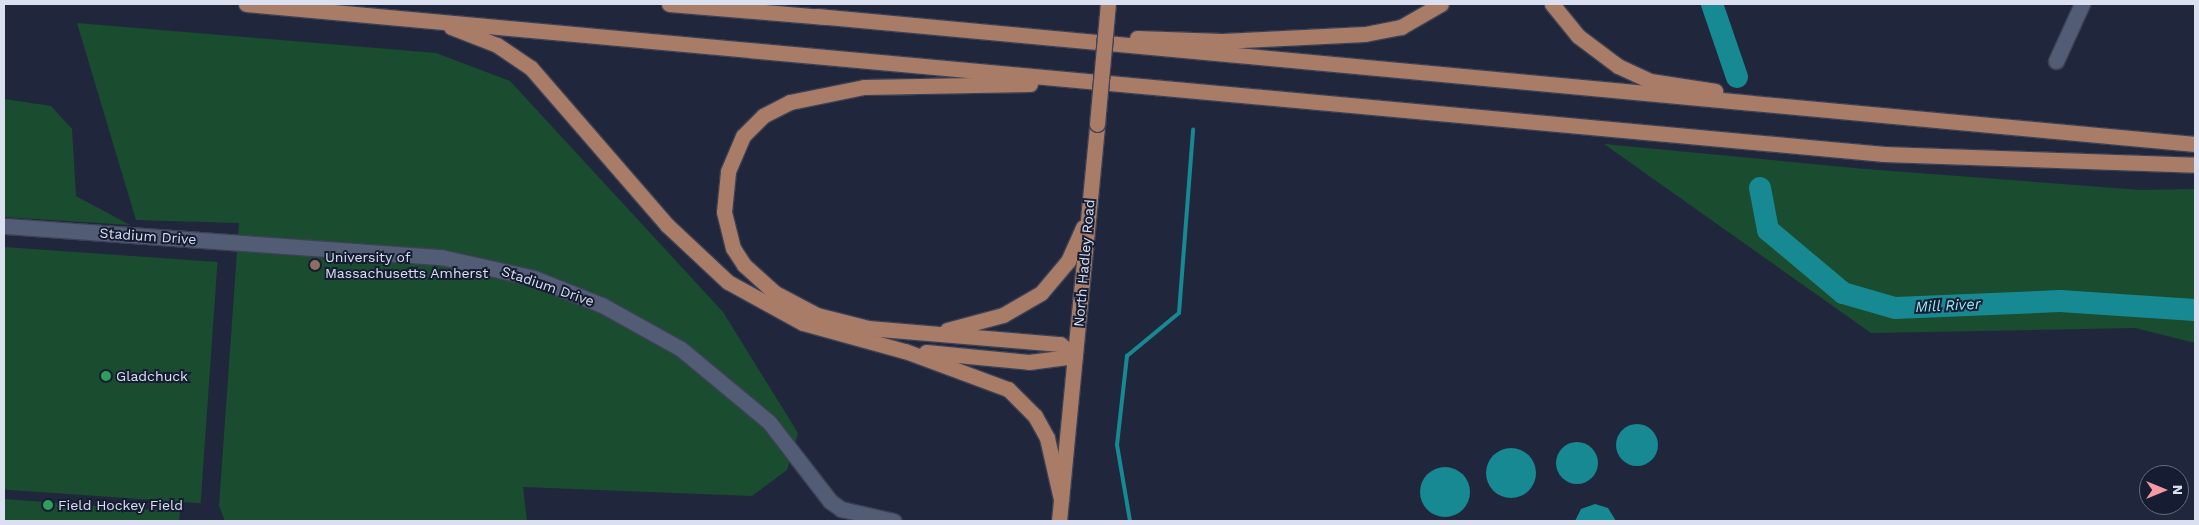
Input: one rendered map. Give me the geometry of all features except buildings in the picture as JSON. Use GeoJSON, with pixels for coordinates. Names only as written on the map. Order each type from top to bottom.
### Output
{"type":"FeatureCollection","features":[{"type":"Feature","properties":{"kind":"main road"},"geometry":{"type":"LineString","coordinates":[[246,4],[426,18],[1884,154],[2195,165]]}},
{"type":"Feature","properties":{"kind":"main road"},"geometry":{"type":"LineString","coordinates":[[669,4],[817,16],[2195,144]]}},
{"type":"Feature","properties":{"kind":"main road","name":"North Hadley Road"},"geometry":{"type":"LineString","coordinates":[[1059,521],[1108,4]]}},
{"type":"Feature","properties":{"kind":"main road"},"geometry":{"type":"LineString","coordinates":[[817,16],[1222,41],[1377,32],[1411,23],[1441,4]]}},
{"type":"Feature","properties":{"kind":"main road"},"geometry":{"type":"LineString","coordinates":[[1552,4],[1594,50],[1650,81],[1947,122]]}},
{"type":"Feature","properties":{"kind":"main road"},"geometry":{"type":"LineString","coordinates":[[426,18],[479,36],[531,68],[667,225],[728,282],[803,323],[905,351],[993,381],[1021,400],[1047,438],[1061,499]]}},
{"type":"Feature","properties":{"kind":"main road"},"geometry":{"type":"LineString","coordinates":[[1075,356],[1060,344],[1042,341],[868,328],[817,315],[775,294],[744,265],[727,231],[724,194],[743,136],[776,108],[836,90],[1080,80]]}},
{"type":"Feature","properties":{"kind":"main road"},"geometry":{"type":"LineString","coordinates":[[910,332],[982,322],[1033,299],[1062,270],[1088,216]]}},
{"type":"Feature","properties":{"kind":"main road"},"geometry":{"type":"LineString","coordinates":[[905,351],[1029,362],[1075,356]]}},
{"type":"Feature","properties":{"kind":"street"},"geometry":{"type":"LineString","coordinates":[[2056,61],[2082,4]]}},
{"type":"Feature","properties":{"kind":"street","name":"Stadium Drive"},"geometry":{"type":"LineString","coordinates":[[4,226],[441,257],[534,278],[602,305],[681,349],[769,422],[830,501],[841,509],[894,521]]}},
{"type":"Feature","properties":{"kind":"shaded area"},"geometry":{"type":"Polygon","coordinates":[[[77,23],[436,53],[510,81],[723,312],[798,433],[787,470],[752,496],[523,487],[527,521],[225,521],[219,506],[239,223],[136,220],[77,23]]]}},
{"type":"Feature","properties":{"kind":"shaded area"},"geometry":{"type":"Polygon","coordinates":[[[4,99],[51,106],[72,129],[76,196],[130,225],[4,217],[4,99]]]}},
{"type":"Feature","properties":{"kind":"shaded area"},"geometry":{"type":"Polygon","coordinates":[[[1604,144],[1865,169],[2141,190],[2195,189],[2195,343],[2135,328],[1871,333],[1604,144]]]}},
{"type":"Feature","properties":{"kind":"shaded area","name":"Gladchuck"},"geometry":{"type":"Polygon","coordinates":[[[4,247],[217,262],[201,503],[4,490],[4,247]]]}},
{"type":"Feature","properties":{"kind":"shaded area"},"geometry":{"type":"Polygon","coordinates":[[[1637,424],[1652,430],[1658,445],[1652,460],[1637,466],[1622,460],[1616,445],[1622,430],[1637,424]]]}},
{"type":"Feature","properties":{"kind":"shaded area"},"geometry":{"type":"Polygon","coordinates":[[[1577,442],[1592,448],[1598,463],[1592,478],[1577,484],[1562,478],[1556,463],[1562,448],[1577,442]]]}},
{"type":"Feature","properties":{"kind":"shaded area"},"geometry":{"type":"Polygon","coordinates":[[[1506,448],[1516,448],[1529,455],[1536,468],[1536,478],[1529,491],[1516,498],[1506,498],[1497,494],[1490,487],[1486,478],[1486,468],[1490,459],[1497,452],[1506,448]]]}},
{"type":"Feature","properties":{"kind":"shaded area"},"geometry":{"type":"Polygon","coordinates":[[[1440,467],[1450,467],[1463,474],[1470,487],[1470,497],[1463,510],[1450,517],[1440,517],[1431,513],[1424,506],[1420,497],[1420,487],[1424,478],[1431,471],[1440,467]]]}},
{"type":"Feature","properties":{"kind":"shaded area","name":"Field Hockey Field"},"geometry":{"type":"Polygon","coordinates":[[[4,499],[180,512],[179,521],[4,521],[4,499]]]}},
{"type":"Feature","properties":{"kind":"shaded area"},"geometry":{"type":"Polygon","coordinates":[[[1595,504],[1608,508],[1616,521],[1575,521],[1581,509],[1595,504]]]}},
{"type":"Feature","properties":{"kind":"waterway","name":"Mill River"},"geometry":{"type":"LineString","coordinates":[[1712,4],[1737,77]]}},
{"type":"Feature","properties":{"kind":"waterway"},"geometry":{"type":"LineString","coordinates":[[1130,521],[1117,445],[1127,356],[1179,313],[1193,130]]}},
{"type":"Feature","properties":{"kind":"waterway","name":"Mill River"},"geometry":{"type":"LineString","coordinates":[[1760,188],[1768,230],[1843,293],[1895,308],[2060,301],[2195,310]]}},
{"type":"Feature","properties":{"kind":"place","name":"University of Massachusetts Amherst"},"geometry":{"type":"Point","coordinates":[315,265]}},
{"type":"Feature","properties":{"kind":"place","name":"Gladchuck"},"geometry":{"type":"Point","coordinates":[106,376]}},
{"type":"Feature","properties":{"kind":"place","name":"Field Hockey Field"},"geometry":{"type":"Point","coordinates":[48,505]}}]}
